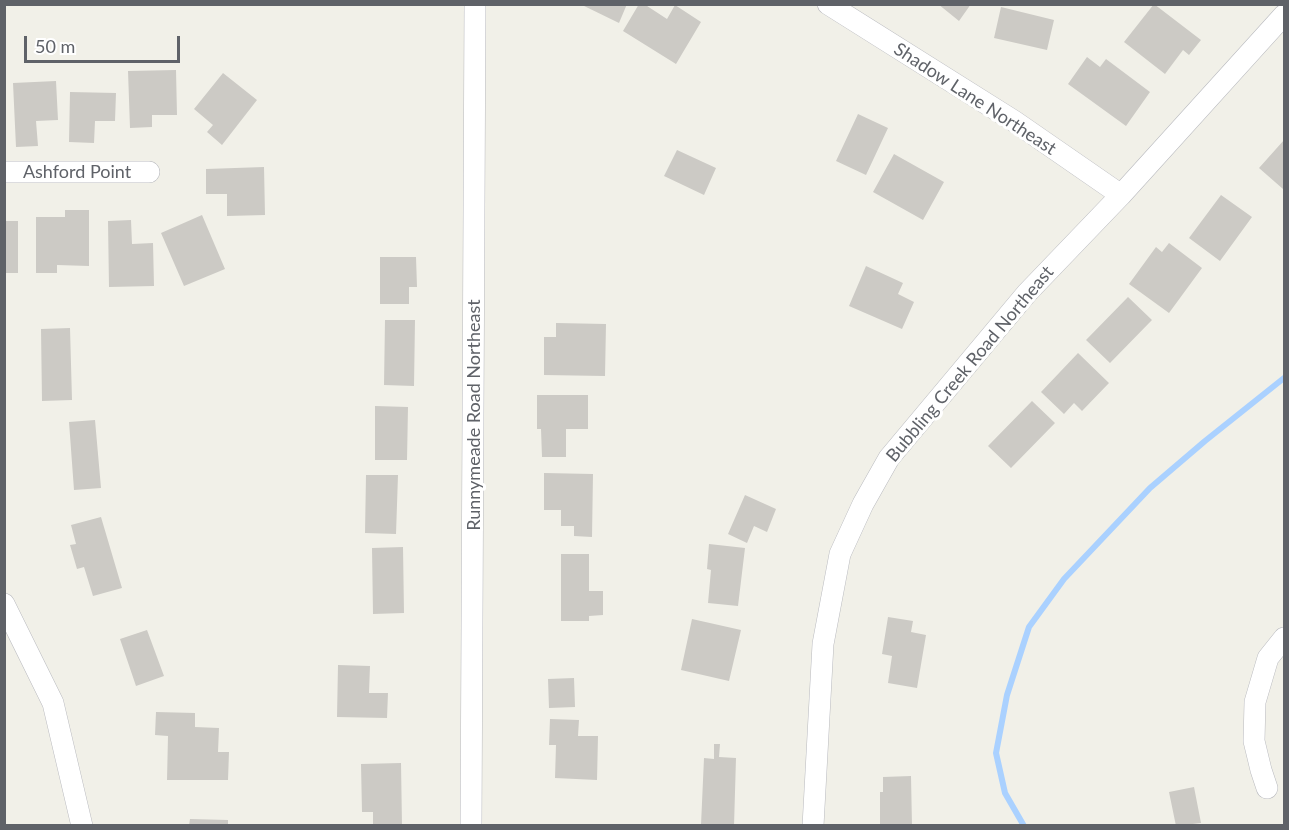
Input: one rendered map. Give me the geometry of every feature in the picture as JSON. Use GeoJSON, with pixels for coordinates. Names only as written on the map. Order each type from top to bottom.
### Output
{"type":"FeatureCollection","features":[{"type":"Feature","properties":{"kind":"street","name":"Runnymeade Road Northeast"},"geometry":{"type":"LineString","coordinates":[[471,825],[475,4]]}},
{"type":"Feature","properties":{"kind":"street","name":"Shadow Lane Northeast"},"geometry":{"type":"LineString","coordinates":[[828,4],[1014,122],[1121,195]]}},
{"type":"Feature","properties":{"kind":"street","name":"Bubbling Creek Road Northeast"},"geometry":{"type":"LineString","coordinates":[[813,825],[823,644],[840,554],[863,504],[889,458],[1027,292],[1121,195],[1284,15]]}},
{"type":"Feature","properties":{"kind":"street","name":"Ashford Point"},"geometry":{"type":"LineString","coordinates":[[4,172],[149,172]]}},
{"type":"Feature","properties":{"kind":"street"},"geometry":{"type":"LineString","coordinates":[[4,604],[54,703],[82,825]]}},
{"type":"Feature","properties":{"kind":"street"},"geometry":{"type":"LineString","coordinates":[[1267,788],[1254,741],[1255,702],[1268,658],[1284,638]]}},
{"type":"Feature","properties":{"kind":"building"},"geometry":{"type":"Polygon","coordinates":[[[580,4],[627,4],[619,23],[580,4]]]}},
{"type":"Feature","properties":{"kind":"building"},"geometry":{"type":"Polygon","coordinates":[[[639,4],[644,4],[667,19],[675,5],[701,22],[676,64],[623,31],[639,4]]]}},
{"type":"Feature","properties":{"kind":"building"},"geometry":{"type":"Polygon","coordinates":[[[938,4],[971,4],[959,21],[938,4]]]}},
{"type":"Feature","properties":{"kind":"building"},"geometry":{"type":"Polygon","coordinates":[[[1154,4],[1201,40],[1189,55],[1183,50],[1165,74],[1124,42],[1154,4]]]}},
{"type":"Feature","properties":{"kind":"building"},"geometry":{"type":"Polygon","coordinates":[[[1001,7],[1054,20],[1047,50],[994,38],[1001,7]]]}},
{"type":"Feature","properties":{"kind":"building"},"geometry":{"type":"Polygon","coordinates":[[[1087,57],[1100,67],[1106,59],[1150,92],[1126,126],[1068,84],[1087,57]]]}},
{"type":"Feature","properties":{"kind":"building"},"geometry":{"type":"Polygon","coordinates":[[[176,70],[177,115],[152,115],[152,127],[130,128],[128,71],[176,70]]]}},
{"type":"Feature","properties":{"kind":"building"},"geometry":{"type":"Polygon","coordinates":[[[223,73],[257,100],[222,145],[207,132],[213,125],[194,109],[223,73]]]}},
{"type":"Feature","properties":{"kind":"building"},"geometry":{"type":"Polygon","coordinates":[[[56,81],[58,120],[36,121],[38,146],[16,147],[13,83],[56,81]]]}},
{"type":"Feature","properties":{"kind":"building"},"geometry":{"type":"Polygon","coordinates":[[[70,92],[116,93],[115,121],[95,121],[94,143],[69,142],[70,92]]]}},
{"type":"Feature","properties":{"kind":"building"},"geometry":{"type":"Polygon","coordinates":[[[858,114],[888,128],[866,175],[836,161],[858,114]]]}},
{"type":"Feature","properties":{"kind":"building"},"geometry":{"type":"Polygon","coordinates":[[[1284,140],[1284,188],[1283,189],[1259,168],[1284,140]]]}},
{"type":"Feature","properties":{"kind":"building"},"geometry":{"type":"Polygon","coordinates":[[[677,150],[716,168],[704,195],[664,176],[677,150]]]}},
{"type":"Feature","properties":{"kind":"building"},"geometry":{"type":"Polygon","coordinates":[[[894,154],[944,182],[923,220],[873,192],[894,154]]]}},
{"type":"Feature","properties":{"kind":"building"},"geometry":{"type":"Polygon","coordinates":[[[264,167],[265,215],[227,216],[227,194],[206,194],[206,169],[264,167]]]}},
{"type":"Feature","properties":{"kind":"building"},"geometry":{"type":"Polygon","coordinates":[[[1221,195],[1252,217],[1220,261],[1189,238],[1221,195]]]}},
{"type":"Feature","properties":{"kind":"building"},"geometry":{"type":"Polygon","coordinates":[[[65,210],[89,210],[89,266],[57,265],[57,273],[36,273],[36,217],[65,217],[65,210]]]}},
{"type":"Feature","properties":{"kind":"building"},"geometry":{"type":"Polygon","coordinates":[[[202,215],[225,269],[184,286],[161,233],[202,215]]]}},
{"type":"Feature","properties":{"kind":"building"},"geometry":{"type":"Polygon","coordinates":[[[131,220],[132,244],[153,243],[154,286],[109,287],[108,221],[131,220]]]}},
{"type":"Feature","properties":{"kind":"building"},"geometry":{"type":"Polygon","coordinates":[[[4,221],[18,221],[18,273],[4,273],[4,221]]]}},
{"type":"Feature","properties":{"kind":"building"},"geometry":{"type":"Polygon","coordinates":[[[1169,243],[1202,268],[1169,313],[1129,284],[1156,247],[1162,252],[1169,243]]]}},
{"type":"Feature","properties":{"kind":"building"},"geometry":{"type":"Polygon","coordinates":[[[380,257],[416,257],[417,287],[409,287],[409,304],[380,304],[380,257]]]}},
{"type":"Feature","properties":{"kind":"building"},"geometry":{"type":"Polygon","coordinates":[[[866,266],[903,283],[898,294],[914,302],[902,329],[849,306],[866,266]]]}},
{"type":"Feature","properties":{"kind":"building"},"geometry":{"type":"Polygon","coordinates":[[[1128,297],[1152,320],[1110,363],[1086,340],[1128,297]]]}},
{"type":"Feature","properties":{"kind":"building"},"geometry":{"type":"Polygon","coordinates":[[[385,320],[415,320],[414,386],[384,385],[385,320]]]}},
{"type":"Feature","properties":{"kind":"building"},"geometry":{"type":"Polygon","coordinates":[[[556,323],[606,324],[605,376],[544,375],[544,337],[556,337],[556,323]]]}},
{"type":"Feature","properties":{"kind":"building"},"geometry":{"type":"Polygon","coordinates":[[[70,328],[72,400],[42,401],[41,329],[70,328]]]}},
{"type":"Feature","properties":{"kind":"building"},"geometry":{"type":"Polygon","coordinates":[[[1078,353],[1109,383],[1082,411],[1074,403],[1064,414],[1041,392],[1078,353]]]}},
{"type":"Feature","properties":{"kind":"building"},"geometry":{"type":"Polygon","coordinates":[[[537,395],[588,395],[588,429],[566,429],[566,457],[542,457],[541,429],[537,429],[537,395]]]}},
{"type":"Feature","properties":{"kind":"building"},"geometry":{"type":"Polygon","coordinates":[[[1032,401],[1055,423],[1011,468],[988,446],[1032,401]]]}},
{"type":"Feature","properties":{"kind":"building"},"geometry":{"type":"Polygon","coordinates":[[[375,406],[408,407],[407,460],[375,460],[375,406]]]}},
{"type":"Feature","properties":{"kind":"building"},"geometry":{"type":"Polygon","coordinates":[[[95,420],[101,488],[74,490],[69,422],[95,420]]]}},
{"type":"Feature","properties":{"kind":"building"},"geometry":{"type":"Polygon","coordinates":[[[544,473],[593,474],[592,537],[574,536],[574,526],[561,526],[561,510],[544,510],[544,473]]]}},
{"type":"Feature","properties":{"kind":"building"},"geometry":{"type":"Polygon","coordinates":[[[366,475],[398,475],[396,534],[365,533],[366,475]]]}},
{"type":"Feature","properties":{"kind":"building"},"geometry":{"type":"Polygon","coordinates":[[[745,495],[776,509],[767,532],[754,526],[747,543],[728,534],[745,495]]]}},
{"type":"Feature","properties":{"kind":"building"},"geometry":{"type":"Polygon","coordinates":[[[101,517],[122,588],[93,596],[84,567],[77,569],[70,545],[76,544],[71,525],[101,517]]]}},
{"type":"Feature","properties":{"kind":"building"},"geometry":{"type":"Polygon","coordinates":[[[709,544],[745,548],[738,606],[708,603],[711,570],[707,569],[709,544]]]}},
{"type":"Feature","properties":{"kind":"building"},"geometry":{"type":"Polygon","coordinates":[[[403,547],[404,613],[373,614],[372,548],[403,547]]]}},
{"type":"Feature","properties":{"kind":"building"},"geometry":{"type":"Polygon","coordinates":[[[561,554],[589,554],[589,591],[603,591],[603,615],[589,616],[589,621],[561,621],[561,554]]]}},
{"type":"Feature","properties":{"kind":"building"},"geometry":{"type":"Polygon","coordinates":[[[888,617],[913,621],[911,632],[926,635],[917,688],[888,683],[892,656],[882,654],[888,617]]]}},
{"type":"Feature","properties":{"kind":"building"},"geometry":{"type":"Polygon","coordinates":[[[692,619],[741,630],[729,681],[681,670],[692,619]]]}},
{"type":"Feature","properties":{"kind":"building"},"geometry":{"type":"Polygon","coordinates":[[[147,630],[164,676],[136,686],[120,639],[147,630]]]}},
{"type":"Feature","properties":{"kind":"building"},"geometry":{"type":"Polygon","coordinates":[[[338,665],[370,666],[369,693],[388,693],[387,718],[337,717],[338,665]]]}},
{"type":"Feature","properties":{"kind":"building"},"geometry":{"type":"Polygon","coordinates":[[[574,678],[575,707],[549,708],[548,679],[574,678]]]}},
{"type":"Feature","properties":{"kind":"building"},"geometry":{"type":"Polygon","coordinates":[[[156,712],[195,713],[195,727],[219,728],[218,752],[229,752],[228,780],[167,780],[168,736],[155,735],[156,712]]]}},
{"type":"Feature","properties":{"kind":"building"},"geometry":{"type":"Polygon","coordinates":[[[550,719],[579,720],[578,736],[598,736],[597,780],[555,778],[556,745],[549,745],[550,719]]]}},
{"type":"Feature","properties":{"kind":"building"},"geometry":{"type":"Polygon","coordinates":[[[714,744],[720,744],[719,757],[736,758],[734,826],[701,825],[704,758],[714,759],[714,744]]]}},
{"type":"Feature","properties":{"kind":"building"},"geometry":{"type":"Polygon","coordinates":[[[401,763],[402,826],[373,826],[373,812],[362,812],[361,764],[401,763]]]}},
{"type":"Feature","properties":{"kind":"building"},"geometry":{"type":"Polygon","coordinates":[[[911,776],[912,826],[880,826],[880,792],[883,792],[883,777],[911,776]]]}},
{"type":"Feature","properties":{"kind":"building"},"geometry":{"type":"Polygon","coordinates":[[[1194,787],[1201,823],[1176,826],[1169,792],[1194,787]]]}},
{"type":"Feature","properties":{"kind":"building"},"geometry":{"type":"Polygon","coordinates":[[[190,819],[228,820],[228,826],[189,826],[190,819]]]}},
{"type":"Feature","properties":{"kind":"waterway"},"geometry":{"type":"LineString","coordinates":[[1024,826],[1005,793],[996,753],[1007,695],[1029,627],[1064,579],[1150,488],[1284,378]]}}]}
